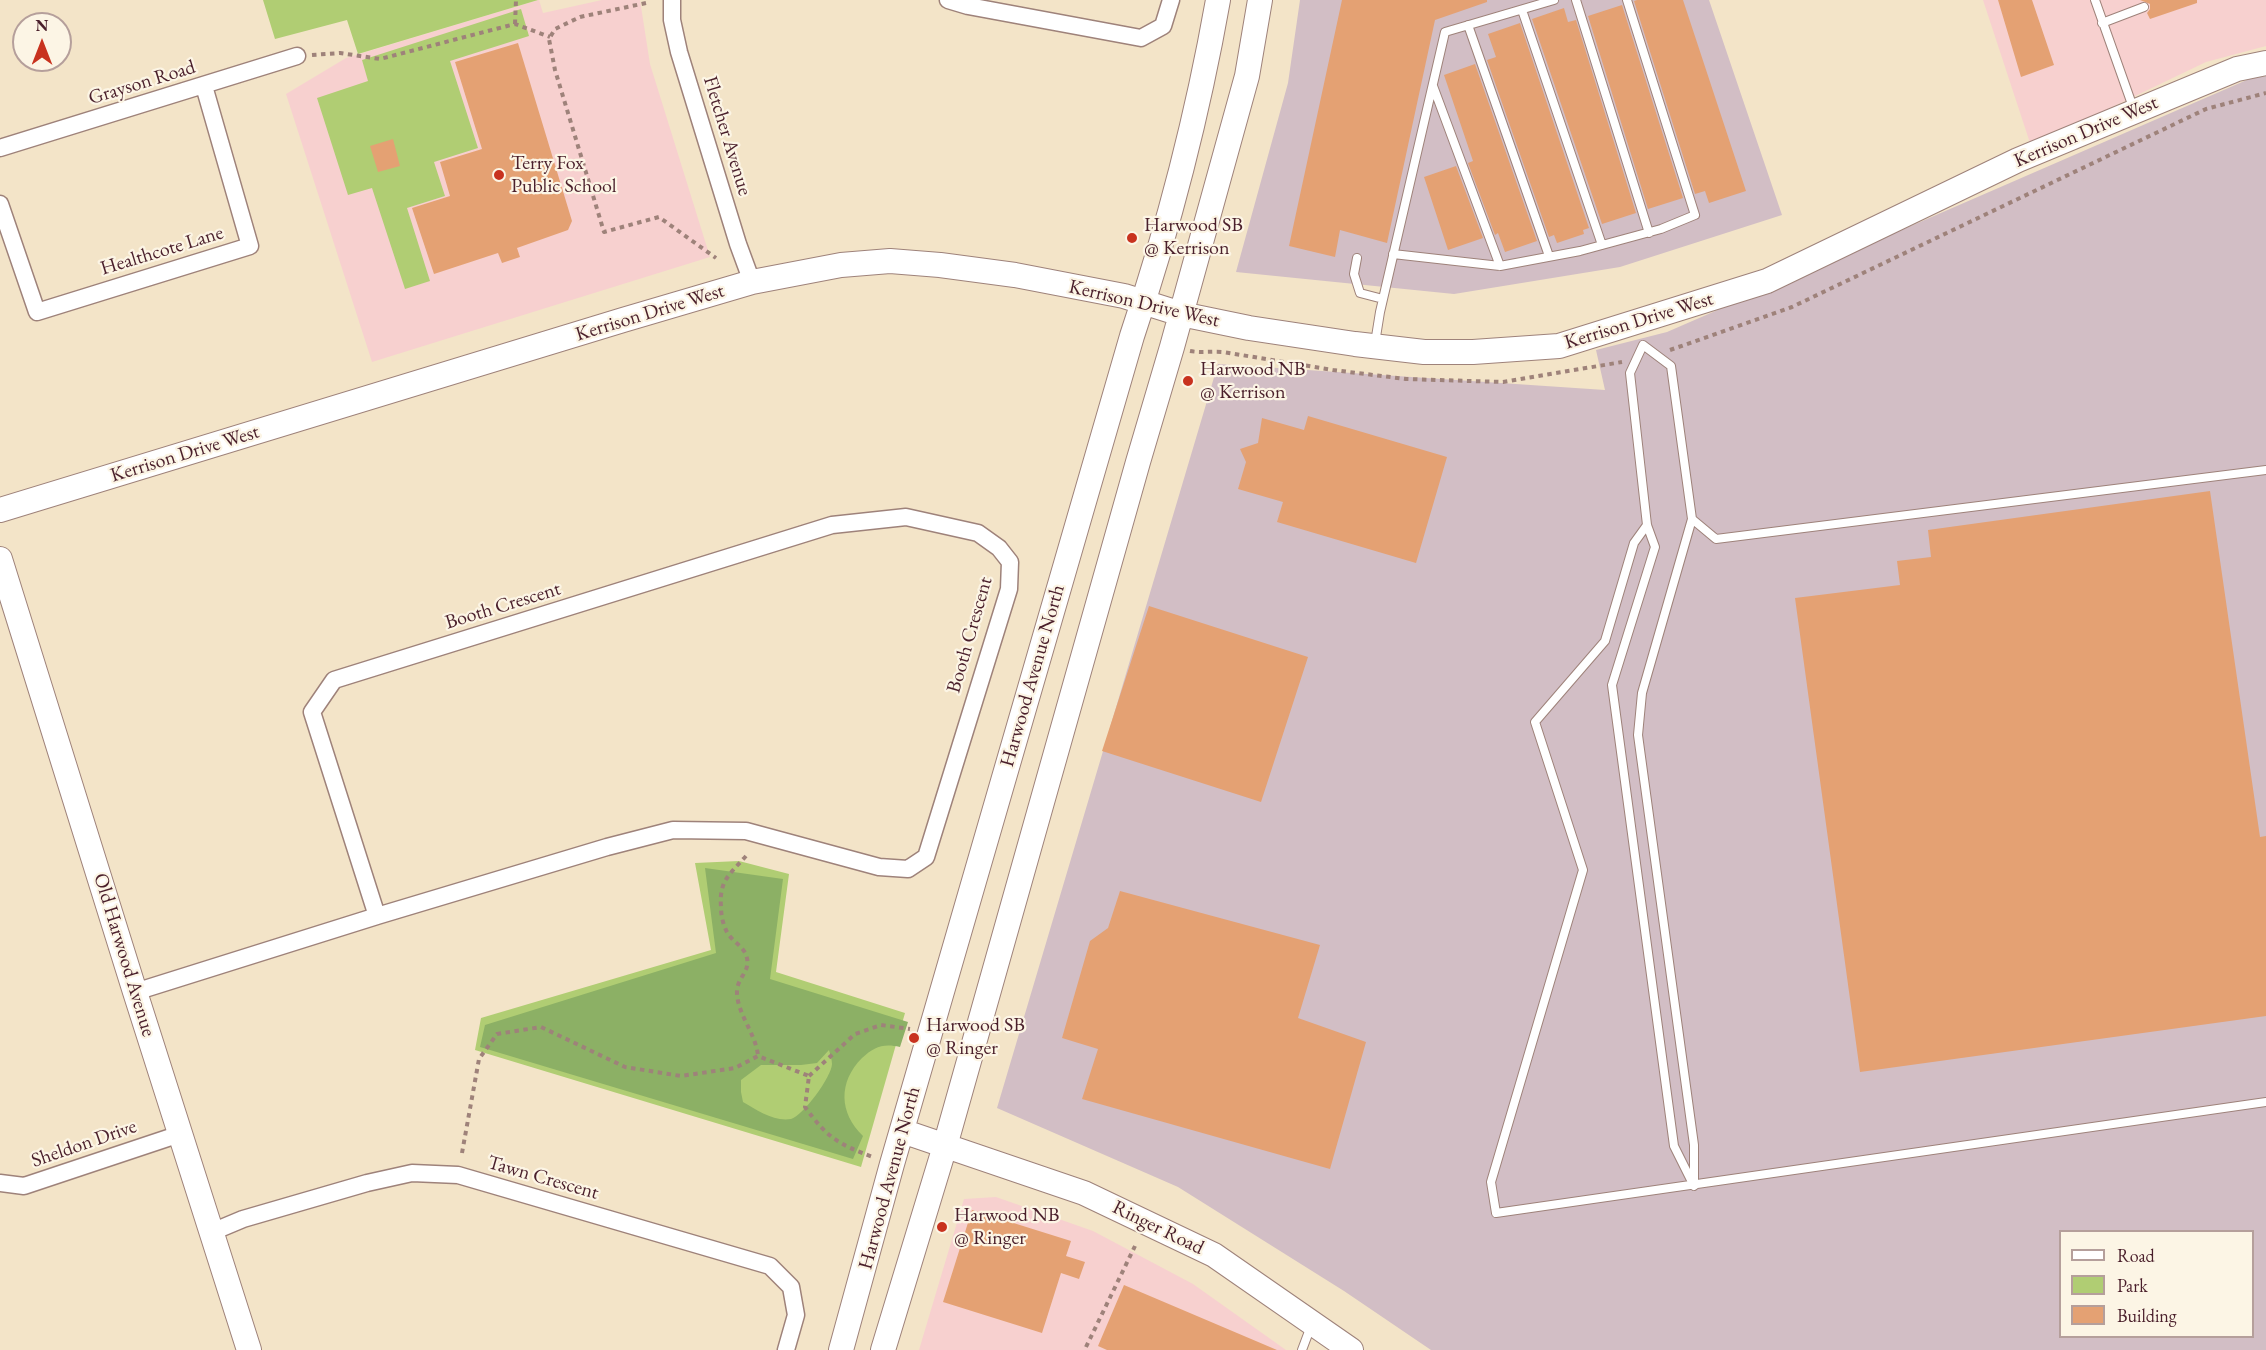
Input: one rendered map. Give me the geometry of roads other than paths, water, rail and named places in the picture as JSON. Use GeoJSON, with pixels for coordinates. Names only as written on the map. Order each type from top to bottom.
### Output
{"type":"FeatureCollection","features":[{"type":"Feature","properties":{"kind":"street","name":"Fletcher Avenue"},"geometry":{"type":"LineString","coordinates":[[672,0],[672,20],[679,52],[735,233],[753,282]]}},
{"type":"Feature","properties":{"kind":"street"},"geometry":{"type":"LineString","coordinates":[[948,0],[968,6],[1141,38],[1163,27],[1171,0]]}},
{"type":"Feature","properties":{"kind":"street","name":"Harwood Avenue North"},"geometry":{"type":"LineString","coordinates":[[841,1350],[902,1131],[1143,302],[1204,78],[1218,0]]}},
{"type":"Feature","properties":{"kind":"street","name":"Harwood Avenue North"},"geometry":{"type":"LineString","coordinates":[[883,1350],[945,1146],[1181,314],[1247,76],[1260,0]]}},
{"type":"Feature","properties":{"kind":"street","name":"Grayson Road"},"geometry":{"type":"LineString","coordinates":[[0,148],[297,56]]}},
{"type":"Feature","properties":{"kind":"street","name":"Kerrison Drive West"},"geometry":{"type":"LineString","coordinates":[[0,510],[753,282],[841,265],[890,261],[1015,275],[1125,296],[1181,314],[1249,328],[1375,347],[1424,352],[1473,352],[1559,346],[1767,280],[2018,160],[2237,69],[2266,63]]}},
{"type":"Feature","properties":{"kind":"street","name":"Healthcote Lane"},"geometry":{"type":"LineString","coordinates":[[0,204],[37,312],[250,246],[204,86]]}},
{"type":"Feature","properties":{"kind":"street","name":"Booth Crescent"},"geometry":{"type":"LineString","coordinates":[[135,992],[377,916],[607,847],[673,830],[746,831],[879,867],[908,869],[926,857],[1009,589],[1010,562],[999,548],[978,533],[906,518],[832,525],[334,680],[312,712],[377,916]]}},
{"type":"Feature","properties":{"kind":"street","name":"Old Harwood Avenue"},"geometry":{"type":"LineString","coordinates":[[0,559],[249,1350]]}},
{"type":"Feature","properties":{"kind":"street","name":"Ringer Road"},"geometry":{"type":"LineString","coordinates":[[902,1131],[1084,1193],[1204,1251],[1351,1350]]}},
{"type":"Feature","properties":{"kind":"street","name":"Sheldon Drive"},"geometry":{"type":"LineString","coordinates":[[0,1183],[24,1186],[180,1134]]}},
{"type":"Feature","properties":{"kind":"street","name":"Tawn Crescent"},"geometry":{"type":"LineString","coordinates":[[212,1232],[243,1219],[367,1183],[412,1173],[458,1175],[770,1266],[791,1287],[796,1315],[786,1350]]}},
{"type":"Feature","properties":{"kind":"lane"},"geometry":{"type":"LineString","coordinates":[[1375,347],[1393,254],[1445,32],[1554,0]]}},
{"type":"Feature","properties":{"kind":"lane"},"geometry":{"type":"LineString","coordinates":[[1576,0],[1649,233]]}},
{"type":"Feature","properties":{"kind":"lane"},"geometry":{"type":"LineString","coordinates":[[1393,254],[1500,266],[1649,233],[1695,214],[1627,0]]}},
{"type":"Feature","properties":{"kind":"lane"},"geometry":{"type":"LineString","coordinates":[[2095,0],[2134,112]]}},
{"type":"Feature","properties":{"kind":"lane"},"geometry":{"type":"LineString","coordinates":[[2102,23],[2144,7]]}},
{"type":"Feature","properties":{"kind":"lane"},"geometry":{"type":"LineString","coordinates":[[1522,10],[1602,245]]}},
{"type":"Feature","properties":{"kind":"lane"},"geometry":{"type":"LineString","coordinates":[[1468,25],[1549,256]]}},
{"type":"Feature","properties":{"kind":"lane"},"geometry":{"type":"LineString","coordinates":[[1432,86],[1500,266]]}},
{"type":"Feature","properties":{"kind":"lane"},"geometry":{"type":"LineString","coordinates":[[1357,258],[1354,274],[1360,293],[1383,299]]}},
{"type":"Feature","properties":{"kind":"lane"},"geometry":{"type":"LineString","coordinates":[[1643,345],[1671,366],[1692,519],[1642,693],[1638,735],[1694,1145],[1694,1186],[1674,1146],[1612,685],[1655,547],[1647,525],[1630,373],[1643,345]]}},
{"type":"Feature","properties":{"kind":"lane"},"geometry":{"type":"LineString","coordinates":[[1692,519],[1716,539],[2266,470]]}},
{"type":"Feature","properties":{"kind":"lane"},"geometry":{"type":"LineString","coordinates":[[1647,525],[1634,543],[1605,641],[1535,722],[1583,870],[1491,1182],[1496,1213],[2266,1102]]}},
{"type":"Feature","properties":{"kind":"lane"},"geometry":{"type":"LineString","coordinates":[[1302,1350],[1312,1323]]}},
{"type":"Feature","properties":{"kind":"place","name":"Terry Fox Public School"},"geometry":{"type":"Point","coordinates":[499,175]}},
{"type":"Feature","properties":{"kind":"place","name":"Harwood SB @ Kerrison"},"geometry":{"type":"Point","coordinates":[1132,238]}},
{"type":"Feature","properties":{"kind":"place","name":"Harwood NB @ Kerrison"},"geometry":{"type":"Point","coordinates":[1188,381]}},
{"type":"Feature","properties":{"kind":"place","name":"Harwood SB @ Ringer"},"geometry":{"type":"Point","coordinates":[914,1038]}},
{"type":"Feature","properties":{"kind":"place","name":"Harwood NB @ Ringer"},"geometry":{"type":"Point","coordinates":[942,1227]}}]}
